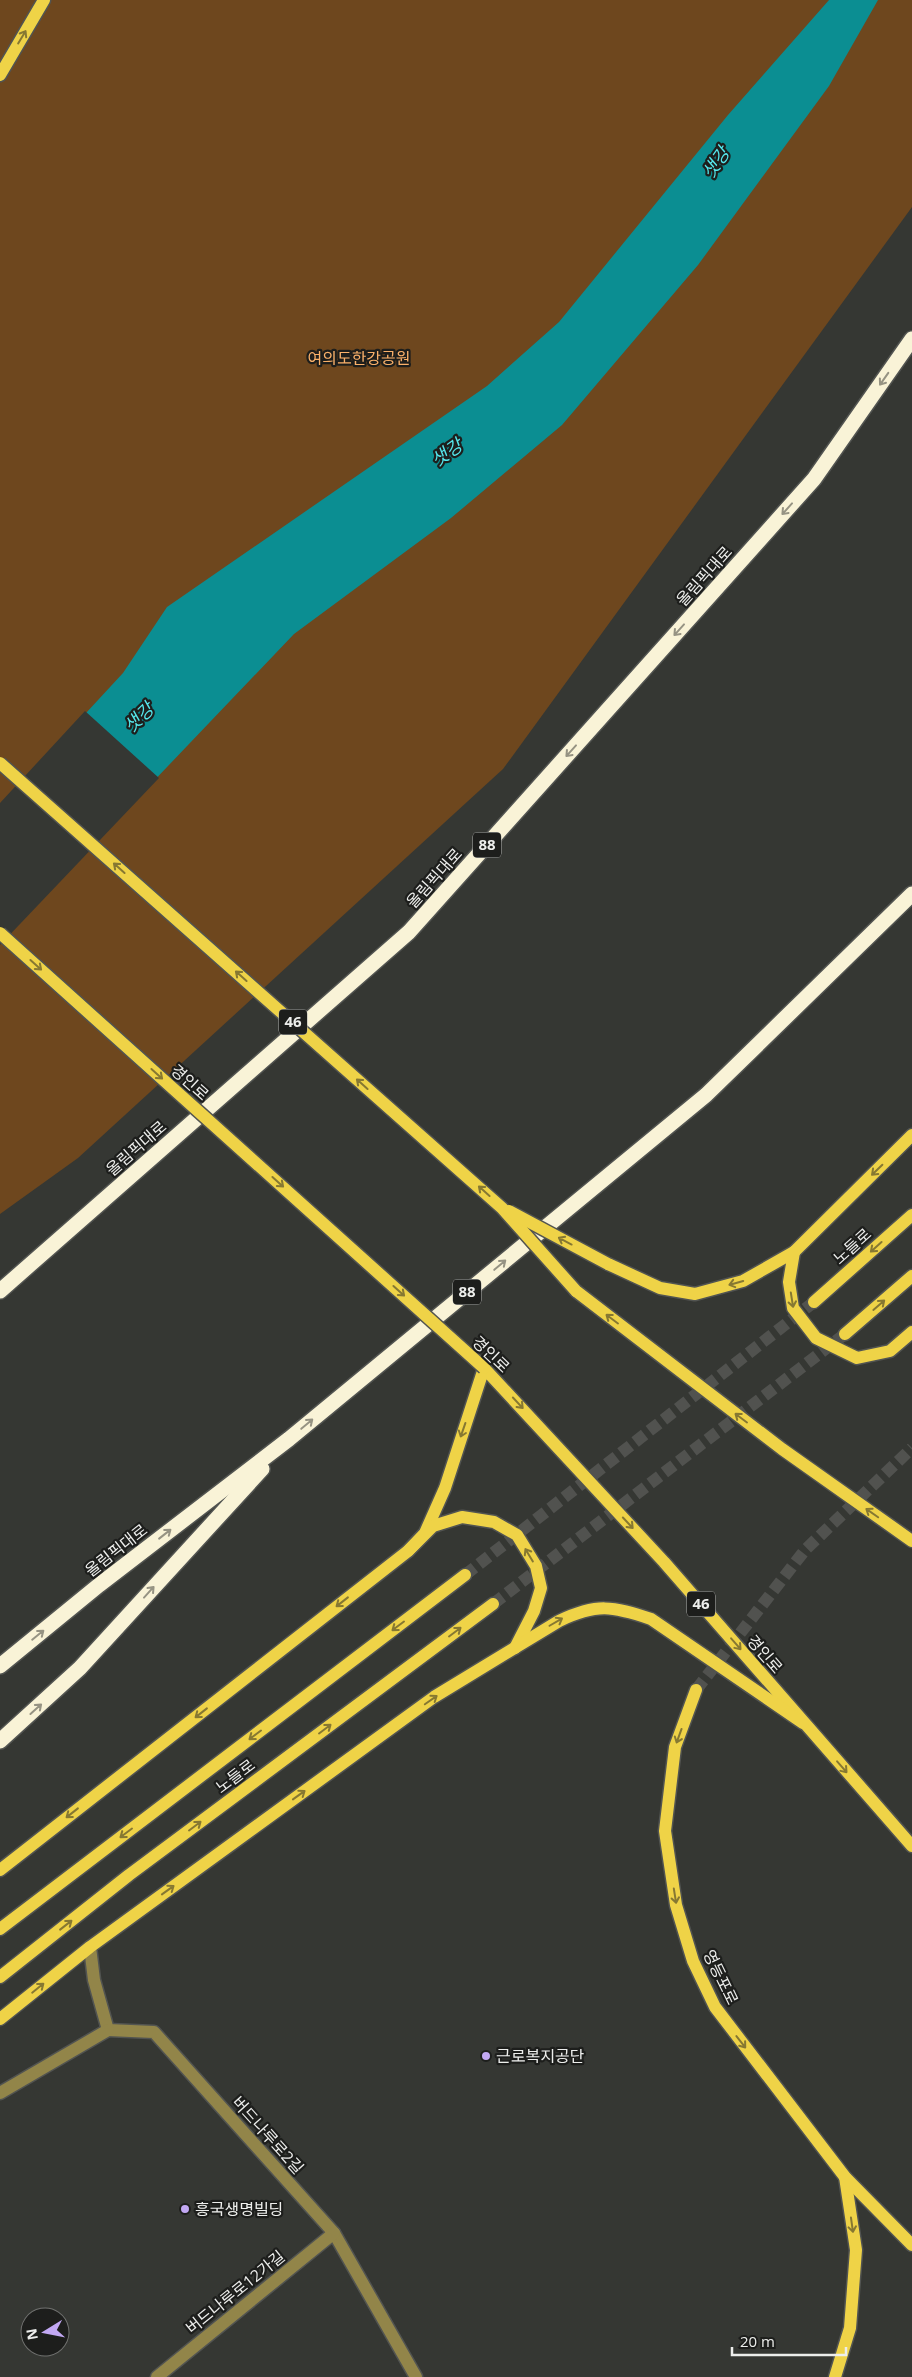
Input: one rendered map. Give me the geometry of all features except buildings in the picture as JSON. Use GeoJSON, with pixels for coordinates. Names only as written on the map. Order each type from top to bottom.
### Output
{"type":"FeatureCollection","features":[{"type":"Feature","properties":{"kind":"highway","name":"올림픽대로"},"geometry":{"type":"LineString","coordinates":[[0,1291],[409,932],[814,479],[912,339]]}},
{"type":"Feature","properties":{"kind":"highway","name":"올림픽대로"},"geometry":{"type":"LineString","coordinates":[[0,1666],[99,1585],[289,1439],[706,1095],[912,894]]}},
{"type":"Feature","properties":{"kind":"highway"},"geometry":{"type":"LineString","coordinates":[[0,1741],[80,1668],[289,1439]]}},
{"type":"Feature","properties":{"kind":"main road"},"geometry":{"type":"LineString","coordinates":[[0,75],[44,0]]}},
{"type":"Feature","properties":{"kind":"main road","name":"46"},"geometry":{"type":"LineString","coordinates":[[0,763],[502,1208],[576,1292],[782,1449],[912,1541]]}},
{"type":"Feature","properties":{"kind":"main road","name":"경인로"},"geometry":{"type":"LineString","coordinates":[[0,933],[484,1368],[664,1562],[912,1846]]}},
{"type":"Feature","properties":{"kind":"main road"},"geometry":{"type":"LineString","coordinates":[[502,1208],[608,1264],[660,1288],[695,1294],[743,1281],[794,1252],[912,1136]]}},
{"type":"Feature","properties":{"kind":"main road","name":"노들로"},"geometry":{"type":"LineString","coordinates":[[814,1302],[912,1215]]}},
{"type":"Feature","properties":{"kind":"main road"},"geometry":{"type":"LineString","coordinates":[[794,1252],[789,1282],[793,1308],[816,1338],[857,1358],[890,1351],[912,1332]]}},
{"type":"Feature","properties":{"kind":"main road"},"geometry":{"type":"LineString","coordinates":[[845,1334],[912,1276]]}},
{"type":"Feature","properties":{"kind":"main road"},"geometry":{"type":"LineString","coordinates":[[408,1551],[425,1533],[444,1488],[484,1368]]}},
{"type":"Feature","properties":{"kind":"main road"},"geometry":{"type":"LineString","coordinates":[[0,1870],[408,1551],[433,1526],[462,1517],[494,1522],[517,1535],[536,1566],[541,1588],[534,1611],[515,1648]]}},
{"type":"Feature","properties":{"kind":"main road","name":"노들로"},"geometry":{"type":"LineString","coordinates":[[0,1929],[465,1575]]}},
{"type":"Feature","properties":{"kind":"main road","name":"노들로"},"geometry":{"type":"LineString","coordinates":[[0,1977],[129,1875],[493,1604]]}},
{"type":"Feature","properties":{"kind":"main road"},"geometry":{"type":"LineString","coordinates":[[0,2019],[90,1947],[434,1697],[559,1620],[590,1607],[624,1610],[651,1618],[803,1723]]}},
{"type":"Feature","properties":{"kind":"main road","name":"영등포로"},"geometry":{"type":"LineString","coordinates":[[696,1690],[675,1747],[665,1831],[676,1905],[693,1961],[715,2008],[845,2177],[912,2245]]}},
{"type":"Feature","properties":{"kind":"main road"},"geometry":{"type":"LineString","coordinates":[[835,2377],[850,2328],[856,2250],[845,2177]]}},
{"type":"Feature","properties":{"kind":"street"},"geometry":{"type":"LineString","coordinates":[[0,2093],[108,2030],[94,1980],[90,1947]]}},
{"type":"Feature","properties":{"kind":"street","name":"버드나루로2길"},"geometry":{"type":"LineString","coordinates":[[108,2030],[154,2032],[334,2233],[416,2377]]}},
{"type":"Feature","properties":{"kind":"street","name":"버드나루로12가길"},"geometry":{"type":"LineString","coordinates":[[157,2377],[334,2233]]}},
{"type":"Feature","properties":{"kind":"green space","name":"여의도한강공원"},"geometry":{"type":"Polygon","coordinates":[[[0,0],[912,0],[912,207],[503,769],[78,1158],[0,1214],[0,0]]]}},
{"type":"Feature","properties":{"kind":"water","name":"샛강"},"geometry":{"type":"Polygon","coordinates":[[[829,0],[878,0],[829,86],[698,265],[562,425],[451,518],[294,634],[0,942],[0,806],[123,673],[167,607],[487,386],[559,322],[728,115],[829,0]]]}},
{"type":"Feature","properties":{"kind":"pier"},"geometry":{"type":"Polygon","coordinates":[[[85,711],[159,778],[0,945],[0,803],[85,711]]]}},
{"type":"Feature","properties":{"kind":"tunnel"},"geometry":{"type":"LineString","coordinates":[[465,1575],[814,1302]]}},
{"type":"Feature","properties":{"kind":"tunnel"},"geometry":{"type":"LineString","coordinates":[[493,1604],[845,1334]]}},
{"type":"Feature","properties":{"kind":"tunnel"},"geometry":{"type":"LineString","coordinates":[[696,1690],[805,1550],[912,1448]]}},
{"type":"Feature","properties":{"kind":"place","name":"근로복지공단"},"geometry":{"type":"Point","coordinates":[486,2056]}},
{"type":"Feature","properties":{"kind":"place","name":"흥국생명빌딩"},"geometry":{"type":"Point","coordinates":[185,2209]}}]}
